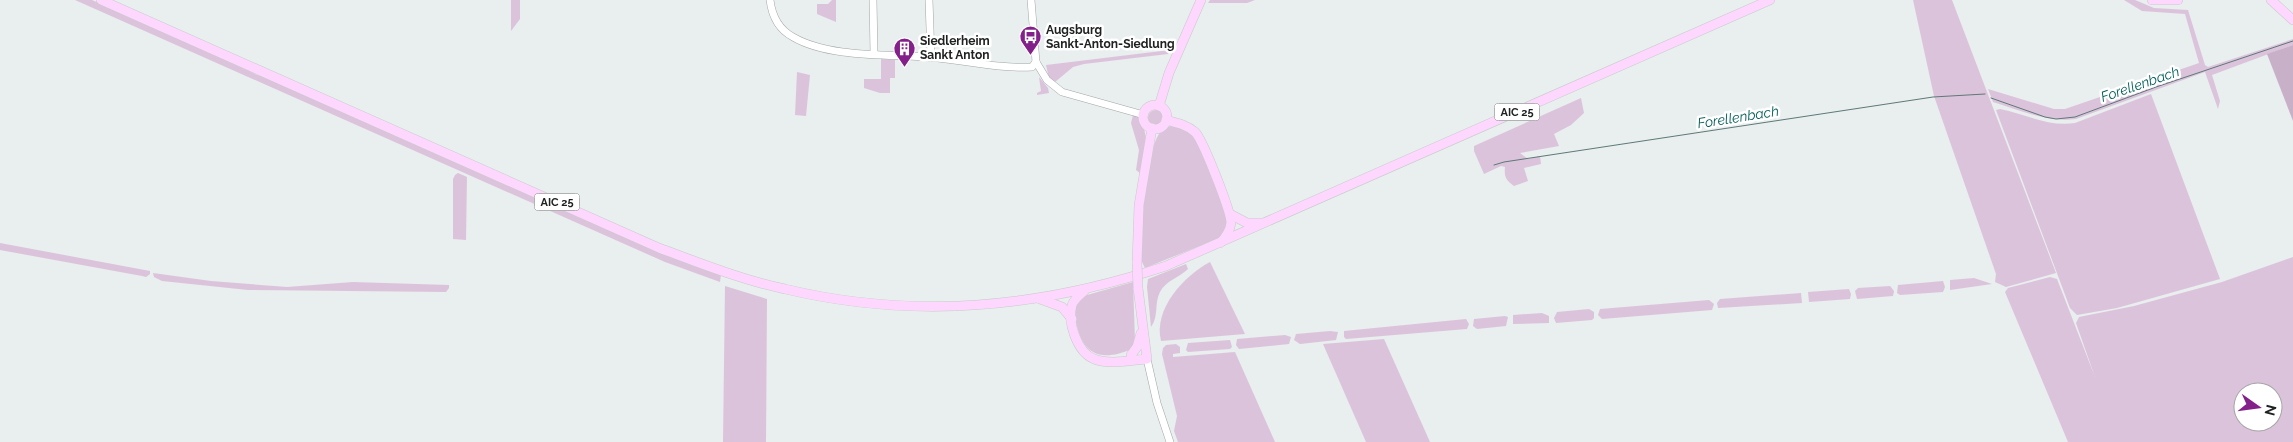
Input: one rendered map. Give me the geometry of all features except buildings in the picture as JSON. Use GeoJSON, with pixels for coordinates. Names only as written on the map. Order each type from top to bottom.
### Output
{"type":"FeatureCollection","features":[{"type":"Feature","properties":{"kind":"main road","name":"AIC 25"},"geometry":{"type":"LineString","coordinates":[[101,0],[659,248],[722,272],[785,290],[856,302],[904,306],[957,306],[1038,299],[1085,290],[1166,266],[1770,0]]}},
{"type":"Feature","properties":{"kind":"main road"},"geometry":{"type":"LineString","coordinates":[[1159,106],[1169,73],[1201,0]]}},
{"type":"Feature","properties":{"kind":"main road"},"geometry":{"type":"LineString","coordinates":[[2152,0],[2178,0]]}},
{"type":"Feature","properties":{"kind":"main road"},"geometry":{"type":"LineString","coordinates":[[2271,0],[2293,20]]}},
{"type":"Feature","properties":{"kind":"main road"},"geometry":{"type":"LineString","coordinates":[[1159,106],[1165,111],[1166,120],[1161,127],[1152,128],[1145,123],[1144,115],[1150,107],[1159,106]]}},
{"type":"Feature","properties":{"kind":"main road"},"geometry":{"type":"LineString","coordinates":[[1166,120],[1186,126],[1196,133],[1230,214],[1230,228],[1220,243]]}},
{"type":"Feature","properties":{"kind":"main road"},"geometry":{"type":"LineString","coordinates":[[1147,359],[1141,325],[1137,263],[1142,181],[1152,128]]}},
{"type":"Feature","properties":{"kind":"main road"},"geometry":{"type":"LineString","coordinates":[[1230,214],[1247,223],[1264,223]]}},
{"type":"Feature","properties":{"kind":"main road"},"geometry":{"type":"LineString","coordinates":[[1085,290],[1072,305],[1072,320],[1078,342],[1087,355],[1100,361],[1147,359]]}},
{"type":"Feature","properties":{"kind":"main road"},"geometry":{"type":"LineString","coordinates":[[1038,299],[1062,307],[1072,320]]}},
{"type":"Feature","properties":{"kind":"main road"},"geometry":{"type":"LineString","coordinates":[[1130,355],[1139,342],[1141,325]]}},
{"type":"Feature","properties":{"kind":"main road"},"geometry":{"type":"LineString","coordinates":[[1111,361],[1130,355],[1147,359]]}},
{"type":"Feature","properties":{"kind":"street"},"geometry":{"type":"LineString","coordinates":[[770,0],[776,21],[792,37],[827,50],[1029,67],[1033,66],[1036,62]]}},
{"type":"Feature","properties":{"kind":"street"},"geometry":{"type":"LineString","coordinates":[[873,0],[874,53]]}},
{"type":"Feature","properties":{"kind":"street"},"geometry":{"type":"LineString","coordinates":[[929,0],[931,58]]}},
{"type":"Feature","properties":{"kind":"street"},"geometry":{"type":"LineString","coordinates":[[1031,0],[1036,62],[1051,84],[1062,92],[1144,115]]}},
{"type":"Feature","properties":{"kind":"street"},"geometry":{"type":"LineString","coordinates":[[1147,359],[1157,403],[1170,442]]}},
{"type":"Feature","properties":{"kind":"shaded area"},"geometry":{"type":"Polygon","coordinates":[[[75,0],[92,0],[257,75],[264,76],[721,275],[720,282],[665,262],[75,0]]]}},
{"type":"Feature","properties":{"kind":"shaded area"},"geometry":{"type":"Polygon","coordinates":[[[511,0],[520,0],[520,19],[511,31],[511,0]]]}},
{"type":"Feature","properties":{"kind":"shaded area"},"geometry":{"type":"Polygon","coordinates":[[[832,0],[836,0],[836,22],[817,14],[817,4],[828,4],[832,0]]]}},
{"type":"Feature","properties":{"kind":"shaded area"},"geometry":{"type":"Polygon","coordinates":[[[1210,0],[1255,0],[1247,3],[1208,3],[1210,0]]]}},
{"type":"Feature","properties":{"kind":"shaded area"},"geometry":{"type":"Polygon","coordinates":[[[1913,0],[1952,0],[2056,273],[2006,287],[1995,282],[1996,274],[1934,96],[1913,0]]]}},
{"type":"Feature","properties":{"kind":"shaded area"},"geometry":{"type":"Polygon","coordinates":[[[2124,0],[2135,0],[2154,8],[2188,10],[2205,65],[2208,67],[2293,39],[2293,45],[2212,75],[2220,101],[2218,109],[2205,72],[2076,119],[2065,120],[2044,117],[1993,102],[1988,89],[2054,109],[2065,109],[2199,63],[2185,14],[2142,11],[2124,0]]]}},
{"type":"Feature","properties":{"kind":"shaded area"},"geometry":{"type":"Polygon","coordinates":[[[2293,45],[2293,121],[2267,54],[2293,45]]]}},
{"type":"Feature","properties":{"kind":"shaded area"},"geometry":{"type":"Polygon","coordinates":[[[1170,50],[1168,54],[1073,67],[1055,82],[1049,78],[1046,65],[1170,50]]]}},
{"type":"Feature","properties":{"kind":"shaded area"},"geometry":{"type":"Polygon","coordinates":[[[881,59],[895,60],[895,78],[890,78],[890,93],[880,93],[864,88],[864,79],[881,79],[881,59]]]}},
{"type":"Feature","properties":{"kind":"shaded area"},"geometry":{"type":"Polygon","coordinates":[[[797,72],[810,75],[806,116],[795,115],[797,72]]]}},
{"type":"Feature","properties":{"kind":"shaded area"},"geometry":{"type":"Polygon","coordinates":[[[1039,77],[1048,88],[1049,93],[1037,95],[1041,91],[1039,77]]]}},
{"type":"Feature","properties":{"kind":"shaded area"},"geometry":{"type":"Polygon","coordinates":[[[2151,94],[2220,279],[2117,308],[2077,315],[2070,308],[1996,110],[2010,111],[2056,123],[2075,123],[2151,94]]]}},
{"type":"Feature","properties":{"kind":"shaded area"},"geometry":{"type":"Polygon","coordinates":[[[1581,98],[1584,113],[1571,125],[1554,134],[1559,146],[1520,153],[1528,159],[1540,156],[1541,164],[1524,168],[1528,181],[1514,186],[1506,178],[1505,167],[1501,166],[1484,174],[1474,151],[1474,146],[1581,98]]]}},
{"type":"Feature","properties":{"kind":"shaded area"},"geometry":{"type":"Polygon","coordinates":[[[1153,110],[1159,110],[1164,115],[1162,124],[1153,126],[1148,121],[1148,115],[1153,110]]]}},
{"type":"Feature","properties":{"kind":"shaded area"},"geometry":{"type":"Polygon","coordinates":[[[1133,115],[1142,119],[1146,138],[1140,173],[1136,170],[1139,150],[1131,123],[1133,115]]]}},
{"type":"Feature","properties":{"kind":"shaded area"},"geometry":{"type":"Polygon","coordinates":[[[1171,126],[1187,131],[1197,140],[1212,171],[1227,213],[1228,222],[1222,237],[1145,268],[1140,258],[1143,211],[1151,155],[1162,130],[1171,126]]]}},
{"type":"Feature","properties":{"kind":"shaded area"},"geometry":{"type":"Polygon","coordinates":[[[458,173],[467,177],[466,240],[453,239],[453,179],[458,173]]]}},
{"type":"Feature","properties":{"kind":"shaded area"},"geometry":{"type":"Polygon","coordinates":[[[0,243],[150,271],[150,274],[146,277],[0,250],[0,243]]]}},
{"type":"Feature","properties":{"kind":"shaded area"},"geometry":{"type":"Polygon","coordinates":[[[2293,257],[2293,442],[2068,442],[2005,292],[2008,288],[2050,277],[2057,279],[2095,377],[2076,323],[2079,317],[2134,306],[2222,282],[2293,257]]]}},
{"type":"Feature","properties":{"kind":"shaded area"},"geometry":{"type":"Polygon","coordinates":[[[1210,262],[1245,334],[1161,341],[1160,329],[1166,306],[1190,276],[1210,262]]]}},
{"type":"Feature","properties":{"kind":"shaded area"},"geometry":{"type":"Polygon","coordinates":[[[1186,264],[1188,269],[1185,272],[1162,288],[1158,296],[1155,318],[1151,327],[1148,279],[1186,264]]]}},
{"type":"Feature","properties":{"kind":"shaded area"},"geometry":{"type":"Polygon","coordinates":[[[153,273],[211,281],[287,287],[353,282],[449,285],[449,288],[446,292],[248,290],[162,281],[154,277],[153,273]]]}},
{"type":"Feature","properties":{"kind":"shaded area"},"geometry":{"type":"Polygon","coordinates":[[[1974,278],[1992,284],[1950,290],[1950,280],[1974,278]]]}},
{"type":"Feature","properties":{"kind":"shaded area"},"geometry":{"type":"Polygon","coordinates":[[[1943,281],[1945,287],[1943,292],[1900,295],[1897,293],[1898,285],[1943,281]]]}},
{"type":"Feature","properties":{"kind":"shaded area"},"geometry":{"type":"Polygon","coordinates":[[[1133,282],[1135,341],[1132,349],[1118,354],[1097,354],[1084,343],[1079,333],[1074,308],[1081,298],[1087,295],[1133,282]]]}},
{"type":"Feature","properties":{"kind":"shaded area"},"geometry":{"type":"Polygon","coordinates":[[[725,286],[767,299],[766,442],[723,442],[725,286]]]}},
{"type":"Feature","properties":{"kind":"shaded area"},"geometry":{"type":"Polygon","coordinates":[[[1890,286],[1894,291],[1893,296],[1857,299],[1855,291],[1858,288],[1890,286]]]}},
{"type":"Feature","properties":{"kind":"shaded area"},"geometry":{"type":"Polygon","coordinates":[[[1849,289],[1850,299],[1809,302],[1808,292],[1849,289]]]}},
{"type":"Feature","properties":{"kind":"shaded area"},"geometry":{"type":"Polygon","coordinates":[[[1801,293],[1802,303],[1718,308],[1717,303],[1720,299],[1801,293]]]}},
{"type":"Feature","properties":{"kind":"shaded area"},"geometry":{"type":"Polygon","coordinates":[[[1709,300],[1714,304],[1712,310],[1602,319],[1598,315],[1600,309],[1709,300]]]}},
{"type":"Feature","properties":{"kind":"shaded area"},"geometry":{"type":"Polygon","coordinates":[[[1589,309],[1594,312],[1592,320],[1556,323],[1554,318],[1557,312],[1589,309]]]}},
{"type":"Feature","properties":{"kind":"shaded area"},"geometry":{"type":"Polygon","coordinates":[[[1542,313],[1549,316],[1549,323],[1513,324],[1513,315],[1542,313]]]}},
{"type":"Feature","properties":{"kind":"shaded area"},"geometry":{"type":"Polygon","coordinates":[[[1508,317],[1506,326],[1477,329],[1473,326],[1474,319],[1508,317]]]}},
{"type":"Feature","properties":{"kind":"shaded area"},"geometry":{"type":"Polygon","coordinates":[[[1466,319],[1469,324],[1467,329],[1346,339],[1344,337],[1344,331],[1466,319]]]}},
{"type":"Feature","properties":{"kind":"shaded area"},"geometry":{"type":"Polygon","coordinates":[[[1338,332],[1336,340],[1300,344],[1294,340],[1296,334],[1338,332]]]}},
{"type":"Feature","properties":{"kind":"shaded area"},"geometry":{"type":"Polygon","coordinates":[[[1285,335],[1291,337],[1289,344],[1239,349],[1236,345],[1237,339],[1285,335]]]}},
{"type":"Feature","properties":{"kind":"shaded area"},"geometry":{"type":"Polygon","coordinates":[[[1384,339],[1430,442],[1366,442],[1323,344],[1384,339]]]}},
{"type":"Feature","properties":{"kind":"shaded area"},"geometry":{"type":"Polygon","coordinates":[[[1230,340],[1232,347],[1230,349],[1188,352],[1186,350],[1188,343],[1230,340]]]}},
{"type":"Feature","properties":{"kind":"shaded area"},"geometry":{"type":"Polygon","coordinates":[[[1176,344],[1180,347],[1180,353],[1173,354],[1173,357],[1235,352],[1275,442],[1178,442],[1174,431],[1177,416],[1162,354],[1163,348],[1166,345],[1176,344]]]}},
{"type":"Feature","properties":{"kind":"waterway","name":"Forellenbach"},"geometry":{"type":"LineString","coordinates":[[1991,98],[2045,117],[2056,119],[2075,117],[2156,87],[2293,41]]}},
{"type":"Feature","properties":{"kind":"waterway","name":"Forellenbach"},"geometry":{"type":"LineString","coordinates":[[1494,165],[1933,97],[1985,94]]}},
{"type":"Feature","properties":{"kind":"place","name":"Augsburg Sankt-Anton-Siedlung"},"geometry":{"type":"Point","coordinates":[1030,56]}},
{"type":"Feature","properties":{"kind":"place","name":"Siedlerheim Sankt Anton"},"geometry":{"type":"Point","coordinates":[904,67]}}]}
